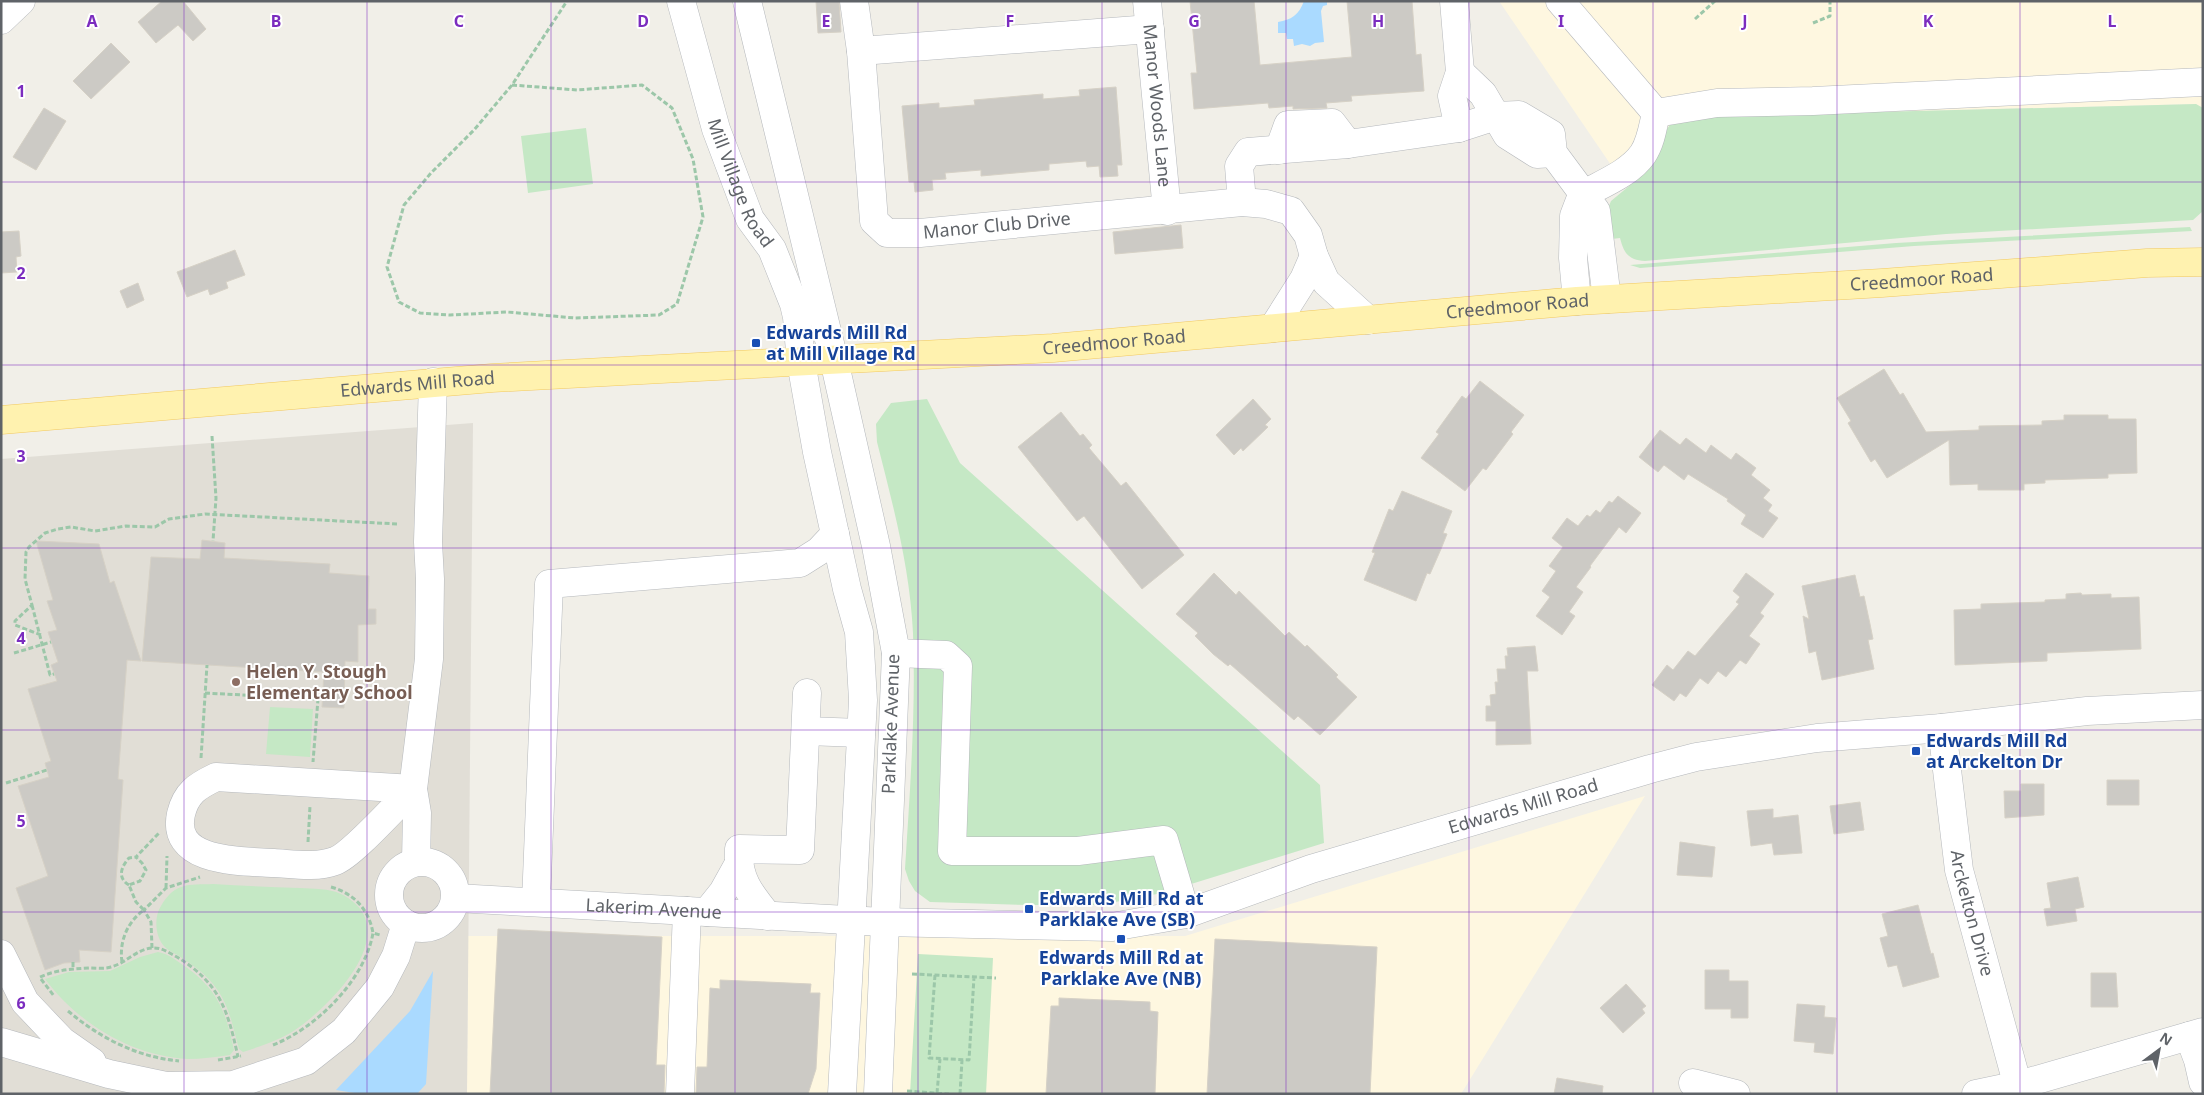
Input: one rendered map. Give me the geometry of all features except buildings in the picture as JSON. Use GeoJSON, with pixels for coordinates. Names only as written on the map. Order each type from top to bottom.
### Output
{"type":"FeatureCollection","features":[{"type":"Feature","properties":{"kind":"main road","name":"Creedmoor Road"},"geometry":{"type":"LineString","coordinates":[[834,360],[1052,348],[1577,301],[1882,284],[2147,263],[2203,262]]}},
{"type":"Feature","properties":{"kind":"main road","name":"Edwards Mill Road"},"geometry":{"type":"LineString","coordinates":[[1,420],[433,382],[834,360]]}},
{"type":"Feature","properties":{"kind":"street"},"geometry":{"type":"LineString","coordinates":[[1,20],[21,1]]}},
{"type":"Feature","properties":{"kind":"street","name":"Mill Village Road"},"geometry":{"type":"LineString","coordinates":[[681,1],[716,129],[750,218],[772,249],[794,304],[801,362]]}},
{"type":"Feature","properties":{"kind":"street","name":"Mill Village Road"},"geometry":{"type":"LineString","coordinates":[[747,1],[834,360]]}},
{"type":"Feature","properties":{"kind":"street","name":"Manor Club Drive"},"geometry":{"type":"LineString","coordinates":[[854,1],[861,51],[874,221],[887,234],[920,233],[1166,211],[1242,202],[1266,204],[1291,212],[1308,235],[1314,256],[1326,282],[1368,320]]}},
{"type":"Feature","properties":{"kind":"street","name":"Manor Woods Lane"},"geometry":{"type":"LineString","coordinates":[[1147,1],[1166,211]]}},
{"type":"Feature","properties":{"kind":"street"},"geometry":{"type":"LineString","coordinates":[[1454,1],[1460,72],[1452,96],[1459,128]]}},
{"type":"Feature","properties":{"kind":"street"},"geometry":{"type":"LineString","coordinates":[[1560,1],[1656,113]]}},
{"type":"Feature","properties":{"kind":"street"},"geometry":{"type":"LineString","coordinates":[[861,51],[1150,29]]}},
{"type":"Feature","properties":{"kind":"street"},"geometry":{"type":"LineString","coordinates":[[1460,72],[1482,94],[1506,135],[1537,154],[1553,153],[1582,195],[1596,211],[1607,299]]}},
{"type":"Feature","properties":{"kind":"street"},"geometry":{"type":"LineString","coordinates":[[1656,113],[1734,102],[1813,101],[2203,82]]}},
{"type":"Feature","properties":{"kind":"street"},"geometry":{"type":"LineString","coordinates":[[1577,301],[1573,258],[1574,216],[1582,195],[1628,169],[1643,154],[1651,136],[1656,113]]}},
{"type":"Feature","properties":{"kind":"street"},"geometry":{"type":"LineString","coordinates":[[1242,202],[1239,166],[1248,152],[1279,150],[1288,125],[1332,123],[1348,144],[1459,128],[1496,116]]}},
{"type":"Feature","properties":{"kind":"street"},"geometry":{"type":"LineString","coordinates":[[1273,328],[1304,280],[1314,256]]}},
{"type":"Feature","properties":{"kind":"street","name":"Parklake Avenue"},"geometry":{"type":"LineString","coordinates":[[834,360],[876,546],[896,653],[883,922],[878,1094]]}},
{"type":"Feature","properties":{"kind":"street","name":"Parklake Avenue"},"geometry":{"type":"LineString","coordinates":[[801,362],[835,534],[858,632],[863,700],[842,1094]]}},
{"type":"Feature","properties":{"kind":"street"},"geometry":{"type":"LineString","coordinates":[[416,862],[417,814],[413,789],[429,659],[430,579],[428,542],[433,382]]}},
{"type":"Feature","properties":{"kind":"street"},"geometry":{"type":"LineString","coordinates":[[536,902],[549,584],[800,563],[819,551],[835,534]]}},
{"type":"Feature","properties":{"kind":"street"},"geometry":{"type":"LineString","coordinates":[[800,563],[825,574],[847,589]]}},
{"type":"Feature","properties":{"kind":"street"},"geometry":{"type":"LineString","coordinates":[[896,653],[946,655],[958,666],[952,851],[1078,851],[1164,840],[1186,914]]}},
{"type":"Feature","properties":{"kind":"street"},"geometry":{"type":"LineString","coordinates":[[680,1094],[697,912],[722,892],[738,865],[739,849],[800,850],[806,693]]}},
{"type":"Feature","properties":{"kind":"street","name":"Edwards Mill Road"},"geometry":{"type":"LineString","coordinates":[[852,920],[1112,927],[1186,914],[1311,869],[1668,764],[1703,756],[1817,738],[1942,728],[2088,711],[2203,705]]}},
{"type":"Feature","properties":{"kind":"street","name":"Arckelton Drive"},"geometry":{"type":"LineString","coordinates":[[1942,728],[1959,870],[2020,1090]]}},
{"type":"Feature","properties":{"kind":"street"},"geometry":{"type":"LineString","coordinates":[[806,731],[861,733]]}},
{"type":"Feature","properties":{"kind":"street"},"geometry":{"type":"LineString","coordinates":[[216,777],[413,789],[348,852],[335,861],[315,865],[220,860],[200,853],[185,840],[179,824],[184,805],[196,786],[216,777]]}},
{"type":"Feature","properties":{"kind":"street"},"geometry":{"type":"LineString","coordinates":[[1,1042],[109,1074],[166,1086],[233,1085],[306,1061],[344,1031],[380,987],[396,956],[395,931],[389,889],[392,880],[398,871],[406,865],[416,862],[434,863],[448,873],[456,889],[456,898],[450,914],[438,925],[395,931]]}},
{"type":"Feature","properties":{"kind":"street"},"geometry":{"type":"LineString","coordinates":[[738,865],[752,896],[768,916]]}},
{"type":"Feature","properties":{"kind":"street","name":"Lakerim Avenue"},"geometry":{"type":"LineString","coordinates":[[456,898],[852,920]]}},
{"type":"Feature","properties":{"kind":"street"},"geometry":{"type":"LineString","coordinates":[[1,954],[25,1002],[62,1041],[109,1074]]}},
{"type":"Feature","properties":{"kind":"street"},"geometry":{"type":"LineString","coordinates":[[1976,1094],[2020,1090],[2196,1034],[2198,1060],[2203,1082]]}},
{"type":"Feature","properties":{"kind":"street"},"geometry":{"type":"LineString","coordinates":[[1693,1082],[1736,1094]]}},
{"type":"Feature","properties":{"kind":"path"},"geometry":{"type":"LineString","coordinates":[[512,85],[577,90],[642,85],[672,108],[693,159],[703,217],[677,304],[660,315],[575,318],[508,312],[450,315],[420,313],[400,302],[387,267],[404,206],[431,173],[474,130],[512,85],[567,1]]}},
{"type":"Feature","properties":{"kind":"path"},"geometry":{"type":"LineString","coordinates":[[1696,19],[1715,1]]}},
{"type":"Feature","properties":{"kind":"path"},"geometry":{"type":"LineString","coordinates":[[1813,24],[1830,16],[1830,1]]}},
{"type":"Feature","properties":{"kind":"path"},"geometry":{"type":"LineString","coordinates":[[212,436],[215,463],[213,541]]}},
{"type":"Feature","properties":{"kind":"path"},"geometry":{"type":"LineString","coordinates":[[54,674],[50,675],[25,579],[26,552],[45,533],[71,527],[95,531],[126,526],[155,527],[169,519],[214,514],[397,524]]}},
{"type":"Feature","properties":{"kind":"path"},"geometry":{"type":"LineString","coordinates":[[32,605],[15,621],[15,625],[41,635]]}},
{"type":"Feature","properties":{"kind":"path"},"geometry":{"type":"LineString","coordinates":[[14,653],[51,642]]}},
{"type":"Feature","properties":{"kind":"path"},"geometry":{"type":"LineString","coordinates":[[200,764],[206,665]]}},
{"type":"Feature","properties":{"kind":"path"},"geometry":{"type":"LineString","coordinates":[[205,693],[318,699],[312,769]]}},
{"type":"Feature","properties":{"kind":"path"},"geometry":{"type":"LineString","coordinates":[[6,783],[47,770]]}},
{"type":"Feature","properties":{"kind":"path"},"geometry":{"type":"LineString","coordinates":[[308,850],[310,800]]}},
{"type":"Feature","properties":{"kind":"path"},"geometry":{"type":"LineString","coordinates":[[152,948],[151,922],[144,910],[136,902],[129,885],[123,882],[121,870],[129,858],[136,857],[161,830]]}},
{"type":"Feature","properties":{"kind":"path"},"geometry":{"type":"LineString","coordinates":[[166,888],[168,848]]}},
{"type":"Feature","properties":{"kind":"path"},"geometry":{"type":"LineString","coordinates":[[129,885],[140,881],[146,870],[136,857]]}},
{"type":"Feature","properties":{"kind":"path"},"geometry":{"type":"LineString","coordinates":[[122,962],[120,950],[123,939],[136,915],[144,910],[166,888],[201,877]]}},
{"type":"Feature","properties":{"kind":"path"},"geometry":{"type":"LineString","coordinates":[[268,1048],[286,1040],[303,1029],[333,1004],[365,959],[373,932],[366,911],[357,900],[347,893],[328,886]]}},
{"type":"Feature","properties":{"kind":"path"},"geometry":{"type":"LineString","coordinates":[[373,932],[395,931]]}},
{"type":"Feature","properties":{"kind":"path"},"geometry":{"type":"LineString","coordinates":[[40,977],[56,971],[110,968],[138,952],[152,948],[162,949],[183,961],[210,984],[227,1013],[238,1057]]}},
{"type":"Feature","properties":{"kind":"path"},"geometry":{"type":"LineString","coordinates":[[73,962],[73,969]]}},
{"type":"Feature","properties":{"kind":"path"},"geometry":{"type":"LineString","coordinates":[[36,969],[58,1000]]}},
{"type":"Feature","properties":{"kind":"path"},"geometry":{"type":"LineString","coordinates":[[912,974],[996,978]]}},
{"type":"Feature","properties":{"kind":"path"},"geometry":{"type":"LineString","coordinates":[[935,975],[930,1058],[940,1059],[969,1060],[974,977]]}},
{"type":"Feature","properties":{"kind":"path"},"geometry":{"type":"LineString","coordinates":[[62,1005],[86,1026],[106,1038],[148,1056],[181,1061]]}},
{"type":"Feature","properties":{"kind":"path"},"geometry":{"type":"LineString","coordinates":[[216,1061],[245,1055]]}},
{"type":"Feature","properties":{"kind":"path"},"geometry":{"type":"LineString","coordinates":[[937,1093],[940,1059]]}},
{"type":"Feature","properties":{"kind":"path"},"geometry":{"type":"LineString","coordinates":[[960,1094],[962,1060]]}},
{"type":"Feature","properties":{"kind":"path"},"geometry":{"type":"LineString","coordinates":[[907,1092],[949,1094]]}},
{"type":"Feature","properties":{"kind":"shaded area"},"geometry":{"type":"Polygon","coordinates":[[[1499,1],[2203,1],[2203,108],[2196,104],[1681,117],[1646,172],[1626,187],[1499,1]]]}},
{"type":"Feature","properties":{"kind":"shaded area","name":"Helen Y. Stough Elementary School"},"geometry":{"type":"Polygon","coordinates":[[[473,423],[467,1094],[1,1094],[1,459],[473,423]]]}},
{"type":"Feature","properties":{"kind":"shaded area"},"geometry":{"type":"Polygon","coordinates":[[[1645,796],[1461,1094],[467,1094],[468,936],[1185,936],[1645,796]]]}},
{"type":"Feature","properties":{"kind":"green space"},"geometry":{"type":"Polygon","coordinates":[[[2196,104],[2203,108],[2203,211],[2193,220],[1946,234],[1645,261],[1631,258],[1625,252],[1620,238],[1612,239],[1606,213],[1611,201],[1646,172],[1657,153],[1665,132],[1671,123],[1681,117],[2196,104]]]}},
{"type":"Feature","properties":{"kind":"green space"},"geometry":{"type":"Polygon","coordinates":[[[586,128],[593,184],[528,193],[521,136],[586,128]]]}},
{"type":"Feature","properties":{"kind":"green space"},"geometry":{"type":"Polygon","coordinates":[[[2190,227],[2192,231],[1914,246],[1640,268],[1630,265],[1896,243],[2190,227]]]}},
{"type":"Feature","properties":{"kind":"green space"},"geometry":{"type":"Polygon","coordinates":[[[927,399],[960,463],[1320,785],[1324,843],[1162,893],[1100,905],[930,902],[915,891],[905,869],[913,721],[914,662],[911,609],[905,561],[877,442],[876,424],[891,403],[927,399]]]}},
{"type":"Feature","properties":{"kind":"green space"},"geometry":{"type":"Polygon","coordinates":[[[270,707],[313,709],[310,757],[266,754],[270,707]]]}},
{"type":"Feature","properties":{"kind":"green space"},"geometry":{"type":"Polygon","coordinates":[[[213,884],[331,891],[341,894],[360,909],[367,926],[366,945],[357,965],[327,1003],[289,1034],[243,1052],[239,1049],[228,1010],[221,995],[199,970],[165,947],[160,941],[157,931],[157,915],[166,898],[183,886],[213,884]]]}},
{"type":"Feature","properties":{"kind":"green space"},"geometry":{"type":"Polygon","coordinates":[[[158,952],[169,956],[186,967],[206,984],[213,993],[228,1024],[234,1050],[230,1055],[188,1059],[167,1057],[126,1044],[90,1023],[73,1010],[45,979],[69,972],[110,971],[140,957],[158,952]]]}},
{"type":"Feature","properties":{"kind":"green space"},"geometry":{"type":"Polygon","coordinates":[[[918,954],[993,958],[986,1094],[910,1094],[918,954]]]}},
{"type":"Feature","properties":{"kind":"water"},"geometry":{"type":"Polygon","coordinates":[[[1304,1],[1327,1],[1327,5],[1323,6],[1321,11],[1324,42],[1315,43],[1310,46],[1302,44],[1294,46],[1293,39],[1287,39],[1286,33],[1278,33],[1278,22],[1294,16],[1300,10],[1304,1]]]}},
{"type":"Feature","properties":{"kind":"water"},"geometry":{"type":"Polygon","coordinates":[[[433,971],[426,1084],[417,1094],[361,1094],[336,1090],[410,1011],[433,971]]]}},
{"type":"Feature","properties":{"kind":"place","name":"Edwards Mill Rd at Mill Village Rd"},"geometry":{"type":"Point","coordinates":[756,343]}},
{"type":"Feature","properties":{"kind":"place","name":"Helen Y. Stough Elementary School"},"geometry":{"type":"Point","coordinates":[236,682]}},
{"type":"Feature","properties":{"kind":"place","name":"Edwards Mill Rd at Arckelton Dr"},"geometry":{"type":"Point","coordinates":[1916,751]}},
{"type":"Feature","properties":{"kind":"place","name":"Edwards Mill Rd at Parklake Ave (SB)"},"geometry":{"type":"Point","coordinates":[1029,909]}},
{"type":"Feature","properties":{"kind":"place","name":"Edwards Mill Rd at Parklake Ave (NB)"},"geometry":{"type":"Point","coordinates":[1121,939]}}]}
